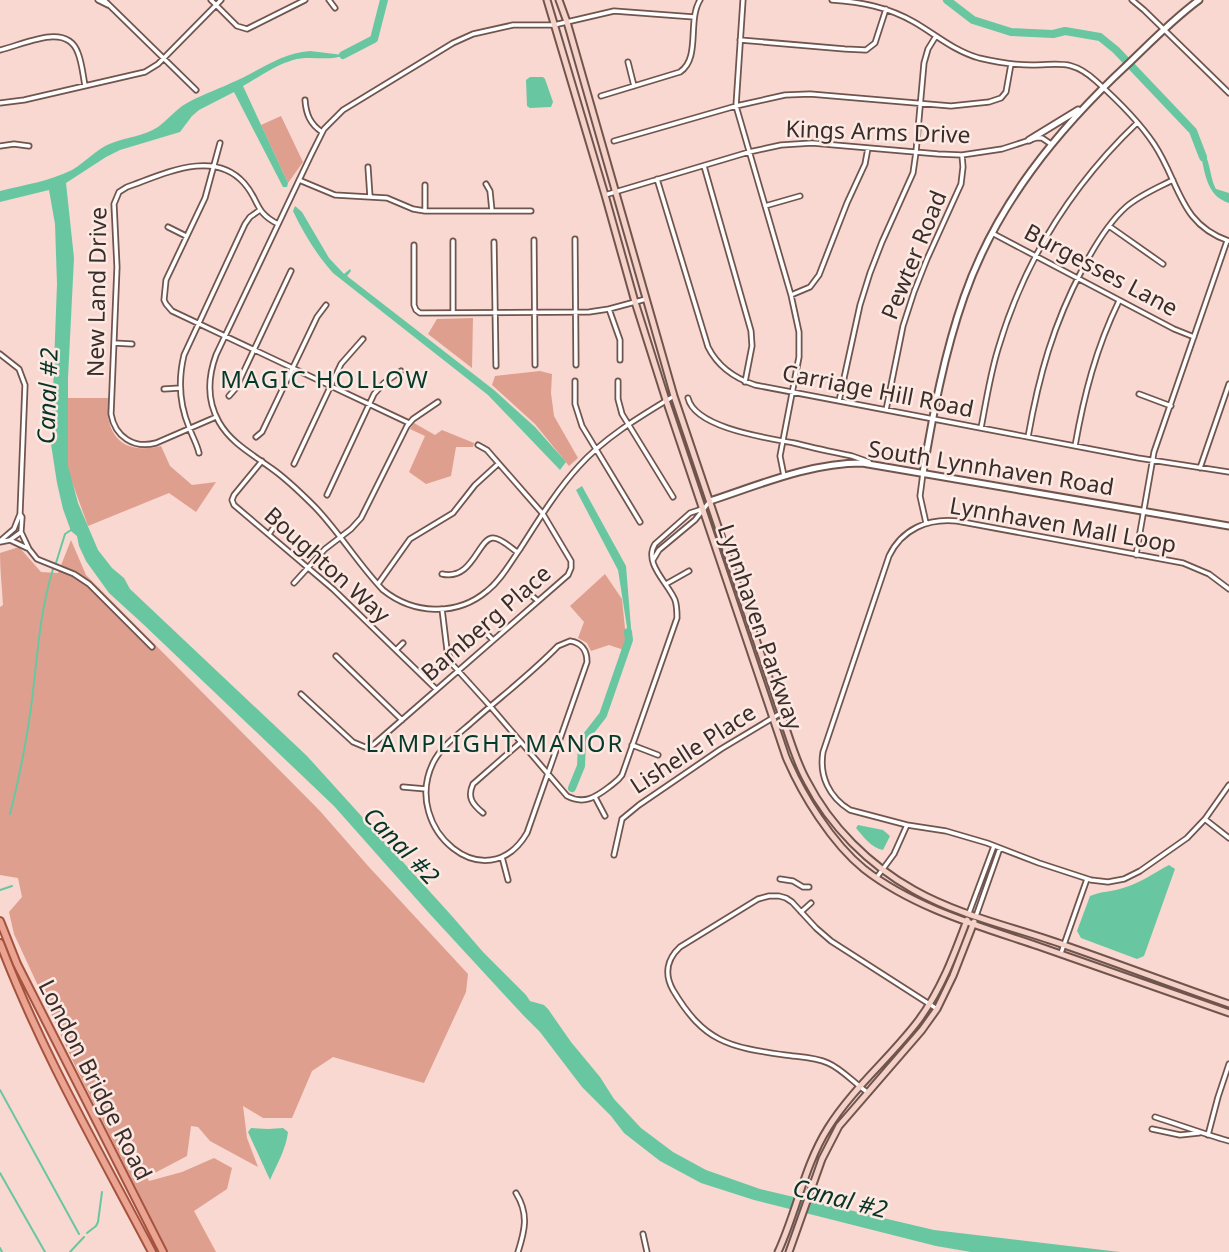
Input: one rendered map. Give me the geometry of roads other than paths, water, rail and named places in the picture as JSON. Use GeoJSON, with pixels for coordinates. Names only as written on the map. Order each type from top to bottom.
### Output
{"type":"FeatureCollection","features":[{"type":"Feature","properties":{"kind":"main road","name":"Lynnhaven Parkway"},"geometry":{"type":"LineString","coordinates":[[547,0],[666,400],[792,772],[813,808],[846,851],[865,869],[904,894],[970,922],[1229,1013]]}},
{"type":"Feature","properties":{"kind":"main road","name":"Lynnhaven Parkway"},"geometry":{"type":"LineString","coordinates":[[559,0],[674,396],[800,767],[822,806],[853,844],[913,890],[972,915],[1063,944],[1229,1004]]}},
{"type":"Feature","properties":{"kind":"main road"},"geometry":{"type":"LineString","coordinates":[[789,1252],[822,1159],[839,1126],[937,1009],[953,975],[972,915]]}},
{"type":"Feature","properties":{"kind":"main road","name":"London Bridge Road"},"geometry":{"type":"LineString","coordinates":[[0,921],[17,964],[163,1252]]}},
{"type":"Feature","properties":{"kind":"main road"},"geometry":{"type":"LineString","coordinates":[[778,1252],[811,1159],[827,1130],[860,1087],[916,1023],[948,970],[970,922]]}},
{"type":"Feature","properties":{"kind":"main road","name":"London Bridge Road"},"geometry":{"type":"LineString","coordinates":[[0,943],[42,1040],[152,1252]]}},
{"type":"Feature","properties":{"kind":"street"},"geometry":{"type":"LineString","coordinates":[[98,0],[110,5]]}},
{"type":"Feature","properties":{"kind":"street"},"geometry":{"type":"LineString","coordinates":[[104,0],[196,90]]}},
{"type":"Feature","properties":{"kind":"street"},"geometry":{"type":"LineString","coordinates":[[211,0],[237,26],[247,29],[305,0]]}},
{"type":"Feature","properties":{"kind":"street"},"geometry":{"type":"LineString","coordinates":[[0,103],[145,72],[163,58],[221,0]]}},
{"type":"Feature","properties":{"kind":"street"},"geometry":{"type":"LineString","coordinates":[[329,0],[335,8]]}},
{"type":"Feature","properties":{"kind":"street"},"geometry":{"type":"LineString","coordinates":[[601,96],[680,72],[687,67],[691,60],[694,17],[700,0]]}},
{"type":"Feature","properties":{"kind":"street"},"geometry":{"type":"LineString","coordinates":[[743,0],[736,106],[791,295],[800,343],[780,461],[784,476]]}},
{"type":"Feature","properties":{"kind":"street"},"geometry":{"type":"LineString","coordinates":[[832,0],[886,9],[908,18],[970,55],[1011,64],[1068,64],[1082,69],[1152,141],[1188,212],[1198,224],[1228,241],[1152,461],[1136,555]]}},
{"type":"Feature","properties":{"kind":"street"},"geometry":{"type":"LineString","coordinates":[[1132,0],[1229,93]]}},
{"type":"Feature","properties":{"kind":"street"},"geometry":{"type":"LineString","coordinates":[[926,523],[920,496],[942,374],[971,278],[992,233],[1014,195],[1051,144],[1103,88],[1199,0]]}},
{"type":"Feature","properties":{"kind":"street"},"geometry":{"type":"LineString","coordinates":[[740,40],[866,50],[874,43],[886,9]]}},
{"type":"Feature","properties":{"kind":"street"},"geometry":{"type":"LineString","coordinates":[[674,396],[629,424],[596,449],[573,472],[505,571],[487,591],[467,603],[443,609],[419,608],[403,603],[378,584],[322,515],[301,494],[236,443],[224,430],[216,417],[210,396],[210,378],[213,362],[225,335],[322,132],[343,110],[463,38],[485,31],[513,25],[554,25],[614,12],[694,17]]}},
{"type":"Feature","properties":{"kind":"street"},"geometry":{"type":"LineString","coordinates":[[0,50],[50,36],[65,38],[79,54],[85,86]]}},
{"type":"Feature","properties":{"kind":"street"},"geometry":{"type":"LineString","coordinates":[[839,401],[860,305],[882,242],[909,183],[916,152],[926,56],[936,36]]}},
{"type":"Feature","properties":{"kind":"street"},"geometry":{"type":"LineString","coordinates":[[628,62],[634,86]]}},
{"type":"Feature","properties":{"kind":"street"},"geometry":{"type":"LineString","coordinates":[[614,141],[772,96],[797,94],[963,106],[996,100],[1006,92],[1011,64]]}},
{"type":"Feature","properties":{"kind":"street"},"geometry":{"type":"LineString","coordinates":[[305,100],[311,122],[322,132]]}},
{"type":"Feature","properties":{"kind":"street","name":"Kings Arms Drive"},"geometry":{"type":"LineString","coordinates":[[1029,140],[1084,107]]}},
{"type":"Feature","properties":{"kind":"street"},"geometry":{"type":"LineString","coordinates":[[981,428],[997,351],[1017,295],[1035,256],[1056,219],[1090,172],[1137,123]]}},
{"type":"Feature","properties":{"kind":"street","name":"Kings Arms Drive"},"geometry":{"type":"LineString","coordinates":[[605,195],[781,145],[803,143],[962,155],[1002,149],[1039,138],[1051,144]]}},
{"type":"Feature","properties":{"kind":"street"},"geometry":{"type":"LineString","coordinates":[[220,143],[205,198],[166,280],[164,300],[169,308],[409,423]]}},
{"type":"Feature","properties":{"kind":"street"},"geometry":{"type":"LineString","coordinates":[[0,146],[29,146]]}},
{"type":"Feature","properties":{"kind":"street"},"geometry":{"type":"LineString","coordinates":[[791,295],[810,287],[819,275],[865,164],[868,148]]}},
{"type":"Feature","properties":{"kind":"street","name":"Pewter Road"},"geometry":{"type":"LineString","coordinates":[[886,410],[903,327],[927,259],[961,184],[962,155]]}},
{"type":"Feature","properties":{"kind":"street","name":"New Land Drive"},"geometry":{"type":"LineString","coordinates":[[214,166],[194,165],[127,187],[116,196],[113,211],[117,253],[111,414],[120,435],[135,444],[146,445],[216,417]]}},
{"type":"Feature","properties":{"kind":"street"},"geometry":{"type":"LineString","coordinates":[[214,166],[230,172],[242,181],[260,210],[268,219],[278,224]]}},
{"type":"Feature","properties":{"kind":"street"},"geometry":{"type":"LineString","coordinates":[[704,166],[751,331],[752,346],[745,382]]}},
{"type":"Feature","properties":{"kind":"street"},"geometry":{"type":"LineString","coordinates":[[368,167],[370,197]]}},
{"type":"Feature","properties":{"kind":"street","name":"Carriage Hill Road"},"geometry":{"type":"LineString","coordinates":[[657,179],[708,346],[722,366],[735,377],[745,382],[792,392],[1152,461],[1229,472]]}},
{"type":"Feature","properties":{"kind":"street"},"geometry":{"type":"LineString","coordinates":[[299,180],[335,195],[387,198],[425,211],[531,211]]}},
{"type":"Feature","properties":{"kind":"street"},"geometry":{"type":"LineString","coordinates":[[1028,437],[1052,337],[1065,303],[1089,257],[1110,226],[1131,203],[1173,180]]}},
{"type":"Feature","properties":{"kind":"street"},"geometry":{"type":"LineString","coordinates":[[486,184],[490,191],[492,211]]}},
{"type":"Feature","properties":{"kind":"street"},"geometry":{"type":"LineString","coordinates":[[425,185],[425,211]]}},
{"type":"Feature","properties":{"kind":"street"},"geometry":{"type":"LineString","coordinates":[[765,206],[800,196]]}},
{"type":"Feature","properties":{"kind":"street"},"geometry":{"type":"LineString","coordinates":[[199,453],[182,406],[181,366],[198,323],[245,224],[260,210]]}},
{"type":"Feature","properties":{"kind":"street"},"geometry":{"type":"LineString","coordinates":[[1110,226],[1163,264]]}},
{"type":"Feature","properties":{"kind":"street"},"geometry":{"type":"LineString","coordinates":[[168,228],[186,236]]}},
{"type":"Feature","properties":{"kind":"street","name":"Burgesses Lane"},"geometry":{"type":"LineString","coordinates":[[992,233],[1194,337]]}},
{"type":"Feature","properties":{"kind":"street"},"geometry":{"type":"LineString","coordinates":[[575,239],[576,365]]}},
{"type":"Feature","properties":{"kind":"street"},"geometry":{"type":"LineString","coordinates":[[534,240],[535,365]]}},
{"type":"Feature","properties":{"kind":"street"},"geometry":{"type":"LineString","coordinates":[[453,241],[453,313]]}},
{"type":"Feature","properties":{"kind":"street"},"geometry":{"type":"LineString","coordinates":[[494,242],[496,366]]}},
{"type":"Feature","properties":{"kind":"street"},"geometry":{"type":"LineString","coordinates":[[414,244],[415,308],[420,313],[590,312],[646,299]]}},
{"type":"Feature","properties":{"kind":"street"},"geometry":{"type":"LineString","coordinates":[[229,396],[236,388],[291,271]]}},
{"type":"Feature","properties":{"kind":"street"},"geometry":{"type":"LineString","coordinates":[[1075,446],[1091,372],[1103,335],[1120,300]]}},
{"type":"Feature","properties":{"kind":"street"},"geometry":{"type":"LineString","coordinates":[[256,437],[262,432],[317,317],[326,305]]}},
{"type":"Feature","properties":{"kind":"street"},"geometry":{"type":"LineString","coordinates":[[609,309],[620,340],[620,360]]}},
{"type":"Feature","properties":{"kind":"street"},"geometry":{"type":"LineString","coordinates":[[294,464],[345,359],[363,339]]}},
{"type":"Feature","properties":{"kind":"street"},"geometry":{"type":"LineString","coordinates":[[114,343],[132,344]]}},
{"type":"Feature","properties":{"kind":"street"},"geometry":{"type":"LineString","coordinates":[[0,354],[19,369],[25,385],[20,514],[14,529],[0,542]]}},
{"type":"Feature","properties":{"kind":"street"},"geometry":{"type":"LineString","coordinates":[[327,495],[369,404],[379,388],[401,371]]}},
{"type":"Feature","properties":{"kind":"street"},"geometry":{"type":"LineString","coordinates":[[575,381],[575,404],[579,419],[640,522]]}},
{"type":"Feature","properties":{"kind":"street"},"geometry":{"type":"LineString","coordinates":[[618,381],[620,406],[673,497]]}},
{"type":"Feature","properties":{"kind":"street"},"geometry":{"type":"LineString","coordinates":[[1200,468],[1229,384]]}},
{"type":"Feature","properties":{"kind":"street"},"geometry":{"type":"LineString","coordinates":[[164,389],[180,388]]}},
{"type":"Feature","properties":{"kind":"street"},"geometry":{"type":"LineString","coordinates":[[1139,394],[1171,406]]}},
{"type":"Feature","properties":{"kind":"street"},"geometry":{"type":"LineString","coordinates":[[688,398],[698,412],[736,431],[852,456],[872,464]]}},
{"type":"Feature","properties":{"kind":"street"},"geometry":{"type":"LineString","coordinates":[[294,583],[325,549],[356,524],[366,512],[409,423],[438,402]]}},
{"type":"Feature","properties":{"kind":"street","name":"Bamberg Place"},"geometry":{"type":"LineString","coordinates":[[301,694],[353,742],[360,746],[377,743],[568,575],[572,564],[570,558],[543,514],[487,450],[478,445]]}},
{"type":"Feature","properties":{"kind":"street","name":"Boughton Way"},"geometry":{"type":"LineString","coordinates":[[262,461],[234,495],[232,500],[236,507],[308,567],[436,689]]}},
{"type":"Feature","properties":{"kind":"street"},"geometry":{"type":"LineString","coordinates":[[378,584],[410,539],[453,513],[475,485],[499,464]]}},
{"type":"Feature","properties":{"kind":"street","name":"South Lynnhaven Road"},"geometry":{"type":"LineString","coordinates":[[710,501],[784,476],[838,464],[872,464],[1229,526]]}},
{"type":"Feature","properties":{"kind":"street"},"geometry":{"type":"LineString","coordinates":[[652,561],[659,550],[695,520],[710,501]]}},
{"type":"Feature","properties":{"kind":"street"},"geometry":{"type":"LineString","coordinates":[[443,609],[447,650],[450,660],[458,670],[568,796],[584,800],[595,797],[619,780],[677,618],[675,600],[652,561],[651,553],[655,544],[690,513],[702,509]]}},
{"type":"Feature","properties":{"kind":"street"},"geometry":{"type":"LineString","coordinates":[[20,514],[21,532],[37,559],[74,574],[89,584],[152,647]]}},
{"type":"Feature","properties":{"kind":"street","name":"Lynnhaven Mall Loop"},"geometry":{"type":"LineString","coordinates":[[1229,589],[1209,574],[1192,566],[957,521],[926,523],[903,536],[889,556],[821,763],[826,784],[835,798],[855,813],[946,831],[1096,882],[1108,882],[1133,875],[1173,849],[1205,819],[1229,785]]}},
{"type":"Feature","properties":{"kind":"street"},"geometry":{"type":"LineString","coordinates":[[269,534],[274,527]]}},
{"type":"Feature","properties":{"kind":"street"},"geometry":{"type":"LineString","coordinates":[[0,542],[10,540],[21,532]]}},
{"type":"Feature","properties":{"kind":"street"},"geometry":{"type":"LineString","coordinates":[[442,574],[452,575],[467,567],[491,538],[517,552]]}},
{"type":"Feature","properties":{"kind":"street"},"geometry":{"type":"LineString","coordinates":[[10,540],[29,549]]}},
{"type":"Feature","properties":{"kind":"street"},"geometry":{"type":"LineString","coordinates":[[666,585],[689,571]]}},
{"type":"Feature","properties":{"kind":"street"},"geometry":{"type":"LineString","coordinates":[[531,595],[538,601]]}},
{"type":"Feature","properties":{"kind":"street"},"geometry":{"type":"LineString","coordinates":[[486,633],[493,640]]}},
{"type":"Feature","properties":{"kind":"street"},"geometry":{"type":"LineString","coordinates":[[570,641],[582,647],[586,653],[587,662],[527,833],[516,849],[502,857],[488,860],[464,856],[439,834],[430,819],[426,789],[433,763],[442,749],[490,706],[558,646],[570,641]]}},
{"type":"Feature","properties":{"kind":"street"},"geometry":{"type":"LineString","coordinates":[[396,650],[402,643]]}},
{"type":"Feature","properties":{"kind":"street"},"geometry":{"type":"LineString","coordinates":[[336,656],[402,720]]}},
{"type":"Feature","properties":{"kind":"street","name":"Lishelle Place"},"geometry":{"type":"LineString","coordinates":[[614,855],[622,818],[724,746],[781,713]]}},
{"type":"Feature","properties":{"kind":"street"},"geometry":{"type":"LineString","coordinates":[[483,813],[471,800],[473,783],[522,742]]}},
{"type":"Feature","properties":{"kind":"street"},"geometry":{"type":"LineString","coordinates":[[632,745],[658,755]]}},
{"type":"Feature","properties":{"kind":"street"},"geometry":{"type":"LineString","coordinates":[[403,788],[426,789]]}},
{"type":"Feature","properties":{"kind":"street"},"geometry":{"type":"LineString","coordinates":[[595,797],[605,816]]}},
{"type":"Feature","properties":{"kind":"street"},"geometry":{"type":"LineString","coordinates":[[1205,819],[1229,838]]}},
{"type":"Feature","properties":{"kind":"street"},"geometry":{"type":"LineString","coordinates":[[877,877],[898,847],[907,825]]}},
{"type":"Feature","properties":{"kind":"street"},"geometry":{"type":"LineString","coordinates":[[972,915],[994,846]]}},
{"type":"Feature","properties":{"kind":"street"},"geometry":{"type":"LineString","coordinates":[[972,915],[1000,848]]}},
{"type":"Feature","properties":{"kind":"street"},"geometry":{"type":"LineString","coordinates":[[502,857],[508,880]]}},
{"type":"Feature","properties":{"kind":"street"},"geometry":{"type":"LineString","coordinates":[[780,879],[809,887]]}},
{"type":"Feature","properties":{"kind":"street"},"geometry":{"type":"LineString","coordinates":[[1061,954],[1087,879]]}},
{"type":"Feature","properties":{"kind":"street"},"geometry":{"type":"LineString","coordinates":[[868,1092],[828,1063],[748,1050],[708,1034],[694,1020],[672,988],[668,979],[669,961],[680,947],[758,899],[779,896],[792,902],[831,941],[937,1009]]}},
{"type":"Feature","properties":{"kind":"street"},"geometry":{"type":"LineString","coordinates":[[801,912],[811,902]]}},
{"type":"Feature","properties":{"kind":"street"},"geometry":{"type":"LineString","coordinates":[[1208,1135],[1229,1064]]}},
{"type":"Feature","properties":{"kind":"street"},"geometry":{"type":"LineString","coordinates":[[1155,1117],[1229,1141]]}},
{"type":"Feature","properties":{"kind":"street"},"geometry":{"type":"LineString","coordinates":[[1152,1129],[1180,1135],[1201,1133]]}},
{"type":"Feature","properties":{"kind":"street"},"geometry":{"type":"LineString","coordinates":[[516,1193],[526,1221],[518,1252]]}},
{"type":"Feature","properties":{"kind":"street"},"geometry":{"type":"LineString","coordinates":[[643,1234],[647,1252]]}},
{"type":"Feature","properties":{"kind":"waterway"},"geometry":{"type":"LineString","coordinates":[[343,55],[374,39],[384,0]]}},
{"type":"Feature","properties":{"kind":"waterway"},"geometry":{"type":"LineString","coordinates":[[947,0],[973,20],[1011,32],[1053,34],[1065,31],[1100,37],[1116,50],[1193,131],[1203,157]]}},
{"type":"Feature","properties":{"kind":"waterway"},"geometry":{"type":"LineString","coordinates":[[56,563],[65,534],[71,530]]}},
{"type":"Feature","properties":{"kind":"waterway"},"geometry":{"type":"LineString","coordinates":[[10,814],[27,735],[41,621],[53,569]]}},
{"type":"Feature","properties":{"kind":"waterway"},"geometry":{"type":"LineString","coordinates":[[572,788],[581,766],[582,742],[603,715],[629,640],[628,632]]}},
{"type":"Feature","properties":{"kind":"waterway"},"geometry":{"type":"LineString","coordinates":[[0,890],[12,886]]}},
{"type":"Feature","properties":{"kind":"waterway"},"geometry":{"type":"LineString","coordinates":[[0,1090],[79,1234]]}},
{"type":"Feature","properties":{"kind":"waterway"},"geometry":{"type":"LineString","coordinates":[[0,1173],[45,1252]]}},
{"type":"Feature","properties":{"kind":"waterway"},"geometry":{"type":"LineString","coordinates":[[87,1233],[98,1222],[102,1192]]}},
{"type":"Feature","properties":{"kind":"waterway"},"geometry":{"type":"LineString","coordinates":[[70,1252],[84,1237]]}},
{"type":"Feature","properties":{"kind":"waterway"},"geometry":{"type":"LineString","coordinates":[[0,1248],[2,1252]]}},
{"type":"Feature","properties":{"kind":"district","name":"MAGIC HOLLOW"},"geometry":{"type":"Point","coordinates":[325,380]}},
{"type":"Feature","properties":{"kind":"district","name":"LAMPLIGHT MANOR"},"geometry":{"type":"Point","coordinates":[495,744]}},
{"type":"Feature","properties":{"kind":"water label","name":"Canal #2"},"geometry":{"type":"Point","coordinates":[48,396]}},
{"type":"Feature","properties":{"kind":"water label","name":"Canal #2"},"geometry":{"type":"Point","coordinates":[401,846]}},
{"type":"Feature","properties":{"kind":"water label","name":"Canal #2"},"geometry":{"type":"Point","coordinates":[840,1199]}}]}
